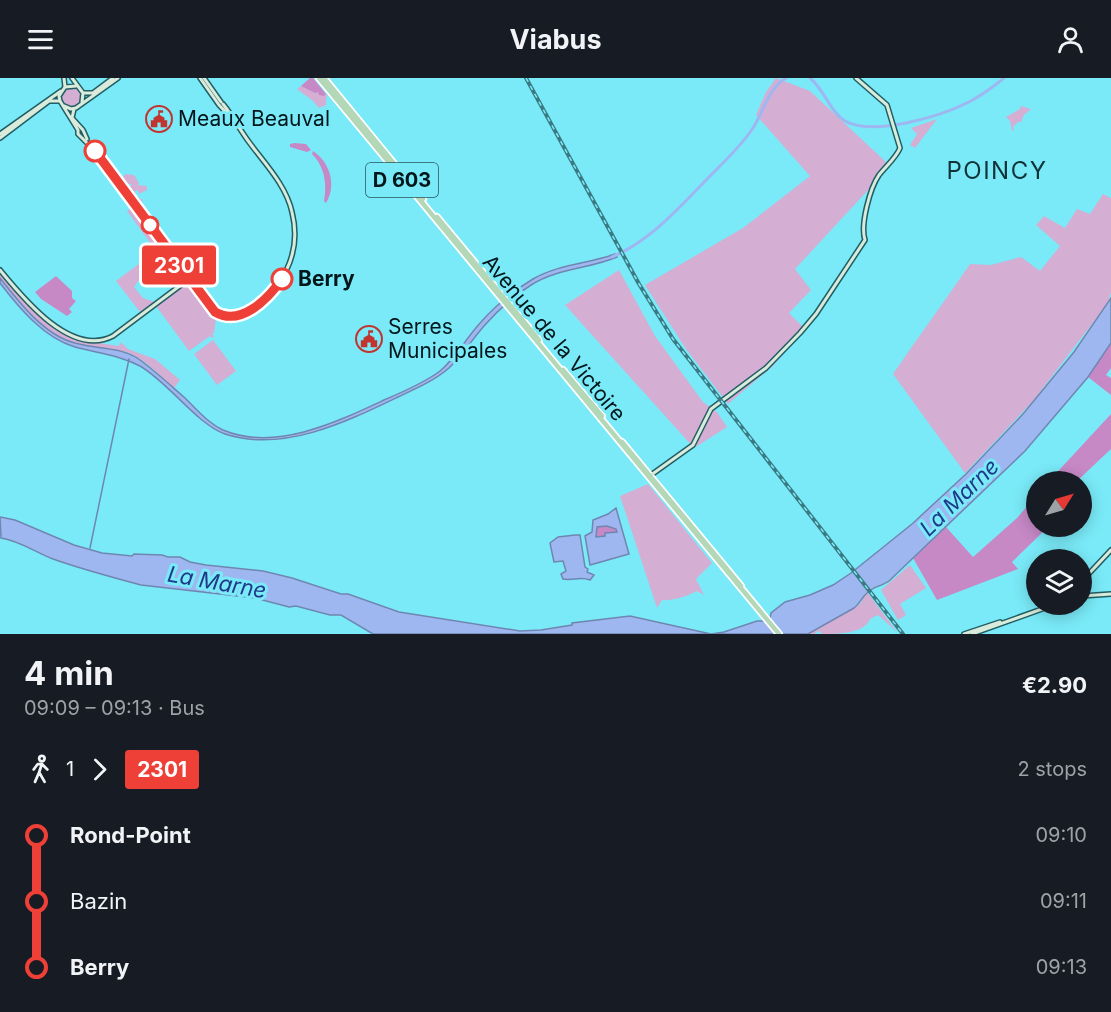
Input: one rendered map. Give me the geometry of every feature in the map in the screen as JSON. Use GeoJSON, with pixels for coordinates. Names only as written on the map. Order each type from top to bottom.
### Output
{"type":"FeatureCollection","features":[{"type":"Feature","properties":{"kind":"main road","name":"Avenue de la Victoire"},"geometry":{"type":"LineString","coordinates":[[319,78],[651,475],[766,618]]}},
{"type":"Feature","properties":{"kind":"main road","name":"Avenue de la Victoire"},"geometry":{"type":"LineString","coordinates":[[324,78],[504,300]]}},
{"type":"Feature","properties":{"kind":"main road","name":"Avenue de la Victoire"},"geometry":{"type":"LineString","coordinates":[[509,306],[634,461],[766,618]]}},
{"type":"Feature","properties":{"kind":"main road","name":"D 603"},"geometry":{"type":"LineString","coordinates":[[766,618],[780,634]]}},
{"type":"Feature","properties":{"kind":"street"},"geometry":{"type":"LineString","coordinates":[[64,78],[65,87]]}},
{"type":"Feature","properties":{"kind":"street"},"geometry":{"type":"LineString","coordinates":[[72,78],[83,93],[93,93],[113,78]]}},
{"type":"Feature","properties":{"kind":"street"},"geometry":{"type":"LineString","coordinates":[[118,78],[74,109],[72,118],[79,130],[78,134],[82,135],[93,148],[213,310],[226,317],[245,314],[269,295],[283,277],[291,257],[295,232],[286,194],[202,78]]}},
{"type":"Feature","properties":{"kind":"street"},"geometry":{"type":"LineString","coordinates":[[651,475],[691,447],[699,436],[707,413],[766,368],[800,333],[853,262],[865,240],[864,229],[875,182],[900,148],[888,105],[856,78]]}},
{"type":"Feature","properties":{"kind":"street"},"geometry":{"type":"LineString","coordinates":[[0,136],[65,87],[76,86]]}},
{"type":"Feature","properties":{"kind":"street"},"geometry":{"type":"LineString","coordinates":[[61,91],[61,103],[79,130]]}},
{"type":"Feature","properties":{"kind":"street"},"geometry":{"type":"LineString","coordinates":[[81,104],[83,93]]}},
{"type":"Feature","properties":{"kind":"street"},"geometry":{"type":"LineString","coordinates":[[0,136],[50,101],[74,109]]}},
{"type":"Feature","properties":{"kind":"street"},"geometry":{"type":"LineString","coordinates":[[0,270],[39,314],[78,337],[96,341],[113,336],[189,279]]}},
{"type":"Feature","properties":{"kind":"street"},"geometry":{"type":"LineString","coordinates":[[634,461],[651,475]]}},
{"type":"Feature","properties":{"kind":"street"},"geometry":{"type":"LineString","coordinates":[[651,475],[651,481]]}},
{"type":"Feature","properties":{"kind":"street"},"geometry":{"type":"LineString","coordinates":[[1092,570],[1111,550]]}},
{"type":"Feature","properties":{"kind":"street"},"geometry":{"type":"LineString","coordinates":[[1092,594],[1111,595]]}},
{"type":"Feature","properties":{"kind":"street"},"geometry":{"type":"LineString","coordinates":[[971,634],[1026,615]]}},
{"type":"Feature","properties":{"kind":"street"},"geometry":{"type":"LineString","coordinates":[[964,634],[1008,621]]}},
{"type":"Feature","properties":{"kind":"street"},"geometry":{"type":"LineString","coordinates":[[971,634],[985,626]]}},
{"type":"Feature","properties":{"kind":"shaded area"},"geometry":{"type":"Polygon","coordinates":[[[313,78],[326,94],[324,96],[301,86],[313,78]]]}},
{"type":"Feature","properties":{"kind":"shaded area"},"geometry":{"type":"Polygon","coordinates":[[[776,78],[810,91],[886,162],[870,188],[795,269],[811,290],[789,313],[805,329],[773,366],[728,404],[686,349],[645,285],[743,228],[810,176],[756,115],[766,92],[776,78]]]}},
{"type":"Feature","properties":{"kind":"shaded area"},"geometry":{"type":"Polygon","coordinates":[[[301,86],[324,96],[327,95],[326,91],[328,97],[326,96],[326,105],[319,108],[297,89],[301,86]]]}},
{"type":"Feature","properties":{"kind":"shaded area"},"geometry":{"type":"Polygon","coordinates":[[[71,87],[78,90],[81,97],[78,104],[71,107],[64,104],[61,97],[64,90],[71,87]]]}},
{"type":"Feature","properties":{"kind":"shaded area"},"geometry":{"type":"Polygon","coordinates":[[[1021,106],[1031,109],[1024,115],[1021,122],[1013,127],[1012,131],[1010,121],[1006,117],[1020,109],[1021,106]]]}},
{"type":"Feature","properties":{"kind":"shaded area"},"geometry":{"type":"Polygon","coordinates":[[[937,119],[915,148],[910,145],[917,134],[911,128],[937,119]]]}},
{"type":"Feature","properties":{"kind":"shaded area"},"geometry":{"type":"Polygon","coordinates":[[[290,144],[306,144],[311,150],[307,152],[290,147],[290,144]]]}},
{"type":"Feature","properties":{"kind":"shaded area"},"geometry":{"type":"Polygon","coordinates":[[[313,151],[324,161],[330,174],[331,189],[326,203],[324,201],[324,176],[320,164],[312,154],[313,151]]]}},
{"type":"Feature","properties":{"kind":"shaded area"},"geometry":{"type":"Polygon","coordinates":[[[125,174],[134,175],[138,185],[147,186],[147,190],[139,194],[138,190],[135,191],[137,197],[143,200],[140,203],[144,212],[127,190],[132,184],[125,187],[119,179],[125,174]]]}},
{"type":"Feature","properties":{"kind":"shaded area"},"geometry":{"type":"Polygon","coordinates":[[[1103,194],[1111,198],[1111,292],[1108,303],[1033,401],[965,473],[893,374],[970,264],[991,265],[1021,257],[1040,271],[1060,246],[1036,225],[1044,216],[1065,228],[1077,209],[1090,214],[1103,194]]]}},
{"type":"Feature","properties":{"kind":"shaded area"},"geometry":{"type":"Polygon","coordinates":[[[131,208],[158,242],[159,244],[154,248],[127,211],[131,208]]]}},
{"type":"Feature","properties":{"kind":"shaded area"},"geometry":{"type":"Polygon","coordinates":[[[160,248],[184,280],[177,285],[169,275],[152,288],[144,279],[139,280],[134,287],[143,298],[155,302],[140,312],[116,281],[160,248]]]}},
{"type":"Feature","properties":{"kind":"shaded area"},"geometry":{"type":"Polygon","coordinates":[[[619,270],[655,336],[703,402],[717,412],[727,427],[694,448],[565,305],[619,270]]]}},
{"type":"Feature","properties":{"kind":"shaded area"},"geometry":{"type":"Polygon","coordinates":[[[0,273],[25,302],[51,323],[81,338],[98,343],[119,346],[121,342],[128,349],[155,359],[180,380],[174,388],[151,367],[132,354],[81,345],[57,336],[22,305],[0,278],[0,273]]]}},
{"type":"Feature","properties":{"kind":"shaded area"},"geometry":{"type":"Polygon","coordinates":[[[56,276],[72,291],[72,298],[76,301],[69,309],[72,312],[67,316],[41,299],[35,292],[56,276]]]}},
{"type":"Feature","properties":{"kind":"shaded area"},"geometry":{"type":"Polygon","coordinates":[[[187,283],[214,316],[207,316],[216,319],[214,333],[212,333],[214,337],[210,336],[189,351],[156,306],[187,283]]]}},
{"type":"Feature","properties":{"kind":"shaded area"},"geometry":{"type":"Polygon","coordinates":[[[213,340],[236,371],[217,385],[194,354],[213,340]]]}},
{"type":"Feature","properties":{"kind":"shaded area"},"geometry":{"type":"Polygon","coordinates":[[[1111,343],[1111,368],[1106,375],[1111,378],[1111,395],[1088,377],[1111,343]]]}},
{"type":"Feature","properties":{"kind":"shaded area"},"geometry":{"type":"Polygon","coordinates":[[[1111,414],[1111,449],[1088,471],[1058,471],[1111,414]]]}},
{"type":"Feature","properties":{"kind":"shaded area"},"geometry":{"type":"Polygon","coordinates":[[[648,484],[712,563],[696,579],[704,595],[697,591],[680,598],[662,600],[657,608],[620,496],[648,484]]]}},
{"type":"Feature","properties":{"kind":"shaded area"},"geometry":{"type":"Polygon","coordinates":[[[1026,508],[1026,537],[1038,537],[1012,562],[1018,569],[937,600],[913,558],[946,527],[973,557],[1026,508]]]}},
{"type":"Feature","properties":{"kind":"shaded area"},"geometry":{"type":"Polygon","coordinates":[[[607,526],[618,532],[605,533],[605,536],[596,537],[597,527],[607,526]]]}},
{"type":"Feature","properties":{"kind":"shaded area"},"geometry":{"type":"Polygon","coordinates":[[[910,565],[926,588],[900,604],[906,615],[898,620],[881,590],[910,565]]]}},
{"type":"Feature","properties":{"kind":"shaded area"},"geometry":{"type":"Polygon","coordinates":[[[867,592],[897,632],[878,615],[856,630],[828,634],[822,634],[819,631],[808,634],[860,604],[867,592]]]}},
{"type":"Feature","properties":{"kind":"water"},"geometry":{"type":"Polygon","coordinates":[[[615,254],[617,257],[552,275],[525,289],[489,320],[449,368],[424,384],[336,425],[292,437],[269,440],[247,439],[225,434],[204,422],[151,373],[140,366],[116,357],[75,347],[53,337],[24,312],[0,283],[0,278],[35,318],[56,335],[79,344],[133,356],[157,373],[202,416],[218,427],[243,436],[263,438],[305,432],[326,425],[420,383],[446,366],[487,316],[526,283],[553,270],[615,254]]]}},
{"type":"Feature","properties":{"kind":"water","name":"La Marne"},"geometry":{"type":"Polygon","coordinates":[[[1111,298],[1111,343],[1088,377],[1025,451],[889,581],[869,591],[854,608],[808,634],[711,634],[757,621],[766,621],[770,618],[771,613],[785,602],[833,585],[912,524],[966,474],[1023,414],[1074,352],[1111,298]]]}},
{"type":"Feature","properties":{"kind":"water"},"geometry":{"type":"Polygon","coordinates":[[[616,508],[629,554],[590,565],[585,536],[592,532],[593,520],[616,508]],[[607,526],[597,527],[596,537],[605,536],[605,533],[617,532],[616,529],[607,526]]]}},
{"type":"Feature","properties":{"kind":"water","name":"La Marne"},"geometry":{"type":"Polygon","coordinates":[[[0,517],[15,520],[74,545],[102,553],[180,557],[190,562],[206,565],[263,571],[341,594],[348,594],[399,612],[520,631],[541,630],[572,625],[572,623],[630,616],[711,634],[373,634],[341,615],[330,615],[296,606],[289,607],[255,598],[141,585],[74,566],[1,538],[0,517]]]}},
{"type":"Feature","properties":{"kind":"water"},"geometry":{"type":"Polygon","coordinates":[[[580,535],[587,572],[594,575],[590,580],[563,579],[561,574],[566,571],[563,561],[554,562],[550,543],[558,537],[580,535]]]}},
{"type":"Feature","properties":{"kind":"waterway"},"geometry":{"type":"LineString","coordinates":[[612,257],[652,233],[725,161],[751,131],[774,88],[786,78]]}},
{"type":"Feature","properties":{"kind":"waterway"},"geometry":{"type":"LineString","coordinates":[[810,78],[845,121],[873,127],[907,123],[942,113],[974,99],[1004,78]]}},
{"type":"Feature","properties":{"kind":"waterway"},"geometry":{"type":"LineString","coordinates":[[90,548],[129,359]]}},
{"type":"Feature","properties":{"kind":"railway"},"geometry":{"type":"LineString","coordinates":[[526,78],[639,284],[673,339],[903,634]]}},
{"type":"Feature","properties":{"kind":"bus line","name":"2301"},"geometry":{"type":"LineString","coordinates":[[95,151],[215,312],[229,317],[245,314],[269,295],[282,279]]}},
{"type":"Feature","properties":{"kind":"place","name":"Meaux Beauval"},"geometry":{"type":"Point","coordinates":[159,119]}},
{"type":"Feature","properties":{"kind":"place","name":"Berry"},"geometry":{"type":"Point","coordinates":[282,279]}},
{"type":"Feature","properties":{"kind":"place","name":"Serres Municipales"},"geometry":{"type":"Point","coordinates":[369,339]}},
{"type":"Feature","properties":{"kind":"district","name":"POINCY"},"geometry":{"type":"Point","coordinates":[997,171]}}]}
